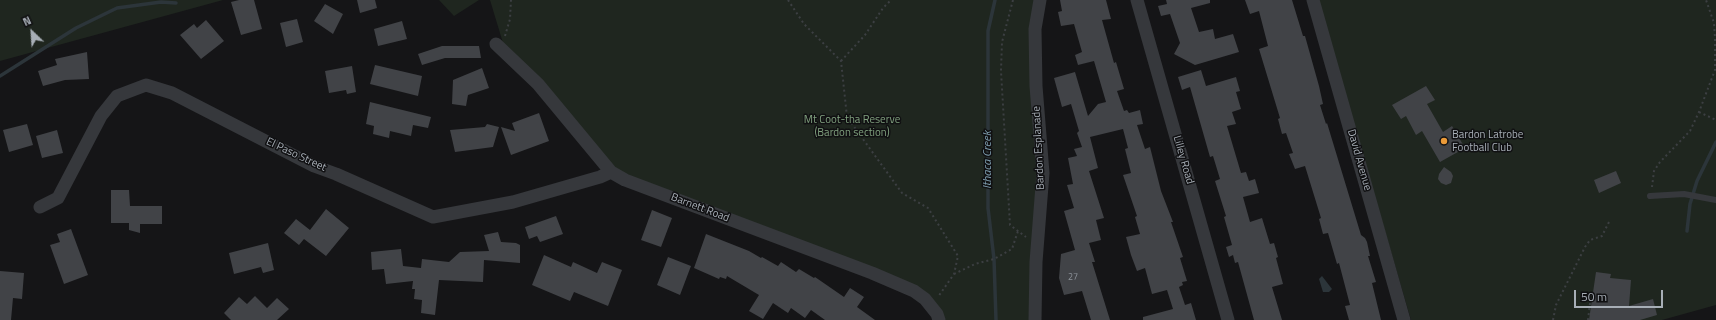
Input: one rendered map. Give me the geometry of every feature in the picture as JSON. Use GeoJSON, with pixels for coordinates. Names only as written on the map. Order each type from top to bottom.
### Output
{"type":"FeatureCollection","features":[{"type":"Feature","properties":{"kind":"street","name":"Bardon Esplanade"},"geometry":{"type":"LineString","coordinates":[[1035,320],[1038,242],[1043,173],[1036,86],[1035,29],[1040,0]]}},
{"type":"Feature","properties":{"kind":"street","name":"Lilley Road"},"geometry":{"type":"LineString","coordinates":[[1137,0],[1228,320]]}},
{"type":"Feature","properties":{"kind":"street","name":"David Avenue"},"geometry":{"type":"LineString","coordinates":[[1313,0],[1404,320]]}},
{"type":"Feature","properties":{"kind":"street","name":"Barnett Road"},"geometry":{"type":"LineString","coordinates":[[499,46],[538,84],[611,172],[625,180],[914,291],[925,299],[932,307],[939,320]]}},
{"type":"Feature","properties":{"kind":"street","name":"El Paso Street"},"geometry":{"type":"LineString","coordinates":[[40,207],[58,198],[101,116],[117,96],[146,85],[172,93],[314,166],[334,172],[433,217],[513,202],[600,177],[611,172]]}},
{"type":"Feature","properties":{"kind":"lane"},"geometry":{"type":"LineString","coordinates":[[1650,196],[1684,194],[1716,200]]}},
{"type":"Feature","properties":{"kind":"path"},"geometry":{"type":"LineString","coordinates":[[499,46],[510,19],[510,0]]}},
{"type":"Feature","properties":{"kind":"path"},"geometry":{"type":"LineString","coordinates":[[788,0],[804,24],[841,61],[847,117],[902,193],[928,208],[958,256],[954,274],[932,307]]}},
{"type":"Feature","properties":{"kind":"path"},"geometry":{"type":"LineString","coordinates":[[841,61],[865,35],[883,8],[891,0]]}},
{"type":"Feature","properties":{"kind":"path"},"geometry":{"type":"LineString","coordinates":[[1013,0],[1002,42],[1001,71],[1010,225],[1026,237],[1038,242]]}},
{"type":"Feature","properties":{"kind":"path"},"geometry":{"type":"LineString","coordinates":[[1650,196],[1654,171],[1660,162],[1690,131],[1715,70],[1716,38],[1714,23],[1706,0]]}},
{"type":"Feature","properties":{"kind":"path"},"geometry":{"type":"LineString","coordinates":[[1699,112],[1716,120]]}},
{"type":"Feature","properties":{"kind":"path"},"geometry":{"type":"LineString","coordinates":[[1553,320],[1556,305],[1585,247],[1590,240],[1602,236],[1609,222]]}},
{"type":"Feature","properties":{"kind":"path"},"geometry":{"type":"LineString","coordinates":[[954,274],[975,264],[994,260],[1012,249],[1018,231]]}},
{"type":"Feature","properties":{"kind":"path"},"geometry":{"type":"LineString","coordinates":[[1588,320],[1591,295],[1607,297]]}},
{"type":"Feature","properties":{"kind":"green space"},"geometry":{"type":"Polygon","coordinates":[[[0,0],[223,0],[0,61],[0,0]]]}},
{"type":"Feature","properties":{"kind":"green space"},"geometry":{"type":"Polygon","coordinates":[[[439,0],[479,0],[454,16],[439,0]]]}},
{"type":"Feature","properties":{"kind":"green space","name":"Mt Coot-tha Reserve (Bardon section)"},"geometry":{"type":"Polygon","coordinates":[[[490,0],[1037,0],[1039,172],[1030,320],[943,320],[933,304],[617,171],[503,43],[490,0]]]}},
{"type":"Feature","properties":{"kind":"green space"},"geometry":{"type":"Polygon","coordinates":[[[1317,0],[1716,0],[1716,305],[1662,320],[1411,320],[1317,0]]]}},
{"type":"Feature","properties":{"kind":"shaded area"},"geometry":{"type":"Polygon","coordinates":[[[1322,276],[1332,289],[1329,292],[1323,292],[1319,279],[1322,276]]]}},
{"type":"Feature","properties":{"kind":"building"},"geometry":{"type":"Polygon","coordinates":[[[239,0],[254,0],[262,29],[241,35],[231,2],[239,0]]]}},
{"type":"Feature","properties":{"kind":"building"},"geometry":{"type":"Polygon","coordinates":[[[357,0],[375,0],[377,8],[360,13],[357,0]]]}},
{"type":"Feature","properties":{"kind":"building"},"geometry":{"type":"Polygon","coordinates":[[[1060,0],[1106,0],[1111,19],[1102,20],[1114,63],[1116,62],[1124,89],[1117,91],[1124,111],[1127,110],[1129,113],[1140,110],[1143,124],[1137,125],[1145,149],[1150,147],[1161,191],[1173,222],[1171,222],[1183,257],[1180,258],[1187,281],[1182,282],[1183,285],[1179,287],[1185,305],[1191,303],[1196,320],[1143,320],[1143,317],[1173,309],[1167,290],[1152,294],[1145,268],[1137,271],[1126,237],[1140,234],[1135,217],[1137,216],[1123,175],[1131,173],[1125,149],[1128,148],[1123,129],[1090,137],[1098,168],[1089,171],[1104,218],[1096,220],[1101,240],[1089,243],[1095,262],[1092,262],[1110,320],[1091,320],[1082,291],[1064,295],[1059,278],[1061,254],[1075,250],[1064,211],[1074,208],[1067,185],[1073,184],[1068,158],[1077,156],[1074,149],[1082,147],[1077,133],[1079,131],[1071,104],[1062,107],[1054,78],[1075,72],[1088,116],[1098,104],[1106,102],[1094,61],[1078,65],[1075,55],[1082,52],[1074,24],[1061,26],[1058,12],[1062,11],[1060,0]]]}},
{"type":"Feature","properties":{"kind":"building"},"geometry":{"type":"Polygon","coordinates":[[[1166,0],[1210,0],[1210,3],[1191,8],[1199,32],[1213,29],[1215,39],[1233,34],[1239,52],[1195,65],[1174,54],[1180,43],[1170,14],[1161,16],[1158,6],[1167,4],[1166,0]]]}},
{"type":"Feature","properties":{"kind":"building"},"geometry":{"type":"Polygon","coordinates":[[[1245,0],[1292,0],[1303,36],[1305,36],[1319,86],[1323,104],[1320,105],[1326,124],[1327,123],[1361,235],[1367,242],[1370,256],[1368,256],[1376,282],[1372,283],[1381,320],[1349,320],[1345,306],[1350,305],[1339,263],[1337,264],[1328,233],[1323,234],[1319,219],[1321,218],[1305,166],[1295,169],[1289,154],[1293,153],[1286,133],[1282,134],[1278,119],[1280,118],[1259,49],[1268,46],[1259,11],[1250,14],[1245,0]]]}},
{"type":"Feature","properties":{"kind":"building"},"geometry":{"type":"Polygon","coordinates":[[[325,4],[343,14],[333,34],[314,21],[325,4]]]}},
{"type":"Feature","properties":{"kind":"building"},"geometry":{"type":"Polygon","coordinates":[[[297,19],[303,42],[286,47],[280,23],[297,19]]]}},
{"type":"Feature","properties":{"kind":"building"},"geometry":{"type":"Polygon","coordinates":[[[206,20],[224,41],[201,59],[180,35],[194,24],[197,28],[206,20]]]}},
{"type":"Feature","properties":{"kind":"building"},"geometry":{"type":"Polygon","coordinates":[[[402,21],[407,39],[378,46],[374,29],[402,21]]]}},
{"type":"Feature","properties":{"kind":"building"},"geometry":{"type":"Polygon","coordinates":[[[442,46],[479,46],[481,58],[445,58],[422,65],[418,54],[442,46]]]}},
{"type":"Feature","properties":{"kind":"building"},"geometry":{"type":"Polygon","coordinates":[[[87,52],[89,79],[65,80],[43,86],[38,71],[57,65],[55,59],[87,52]]]}},
{"type":"Feature","properties":{"kind":"building"},"geometry":{"type":"Polygon","coordinates":[[[375,65],[422,76],[418,96],[370,84],[375,65]]]}},
{"type":"Feature","properties":{"kind":"building"},"geometry":{"type":"Polygon","coordinates":[[[352,66],[356,92],[347,94],[346,90],[329,93],[325,71],[352,66]]]}},
{"type":"Feature","properties":{"kind":"building"},"geometry":{"type":"Polygon","coordinates":[[[482,68],[489,88],[468,95],[466,106],[452,104],[453,80],[482,68]]]}},
{"type":"Feature","properties":{"kind":"building"},"geometry":{"type":"Polygon","coordinates":[[[1201,70],[1206,86],[1236,77],[1240,91],[1236,92],[1241,109],[1232,112],[1236,124],[1227,126],[1241,173],[1246,172],[1249,181],[1255,179],[1259,193],[1243,197],[1250,222],[1262,218],[1270,244],[1274,243],[1278,257],[1276,258],[1283,284],[1272,287],[1282,320],[1254,320],[1238,262],[1235,263],[1233,255],[1229,257],[1226,247],[1232,245],[1224,217],[1226,216],[1215,181],[1220,179],[1213,156],[1210,157],[1190,87],[1182,90],[1178,77],[1201,70]]]}},
{"type":"Feature","properties":{"kind":"building","name":"Bardon Latrobe Football Club"},"geometry":{"type":"Polygon","coordinates":[[[1426,86],[1435,100],[1427,104],[1443,132],[1452,126],[1465,148],[1440,162],[1422,131],[1416,135],[1406,116],[1401,119],[1392,105],[1426,86]]]}},
{"type":"Feature","properties":{"kind":"building"},"geometry":{"type":"Polygon","coordinates":[[[370,102],[431,117],[428,128],[413,125],[411,136],[390,131],[389,138],[373,134],[374,126],[366,124],[370,102]]]}},
{"type":"Feature","properties":{"kind":"building"},"geometry":{"type":"Polygon","coordinates":[[[539,113],[549,141],[511,155],[501,127],[515,131],[512,123],[539,113]]]}},
{"type":"Feature","properties":{"kind":"building"},"geometry":{"type":"Polygon","coordinates":[[[27,124],[33,145],[9,152],[3,130],[27,124]]]}},
{"type":"Feature","properties":{"kind":"building"},"geometry":{"type":"Polygon","coordinates":[[[487,124],[499,127],[493,147],[455,152],[450,130],[485,127],[487,124]]]}},
{"type":"Feature","properties":{"kind":"building"},"geometry":{"type":"Polygon","coordinates":[[[57,130],[63,153],[42,158],[36,136],[57,130]]]}},
{"type":"Feature","properties":{"kind":"building"},"geometry":{"type":"Polygon","coordinates":[[[1444,167],[1451,172],[1453,176],[1451,183],[1446,185],[1441,183],[1438,179],[1439,174],[1444,167]]]}},
{"type":"Feature","properties":{"kind":"building"},"geometry":{"type":"Polygon","coordinates":[[[1616,171],[1621,183],[1599,193],[1594,180],[1616,171]]]}},
{"type":"Feature","properties":{"kind":"building"},"geometry":{"type":"Polygon","coordinates":[[[111,190],[129,190],[130,206],[162,206],[162,224],[140,224],[140,233],[129,230],[129,223],[111,223],[111,190]]]}},
{"type":"Feature","properties":{"kind":"building"},"geometry":{"type":"Polygon","coordinates":[[[326,209],[349,228],[326,256],[304,239],[299,245],[284,233],[296,219],[310,230],[326,209]]]}},
{"type":"Feature","properties":{"kind":"building"},"geometry":{"type":"Polygon","coordinates":[[[652,210],[672,218],[661,247],[641,240],[652,210]]]}},
{"type":"Feature","properties":{"kind":"building"},"geometry":{"type":"Polygon","coordinates":[[[556,216],[563,234],[540,242],[537,236],[529,239],[525,227],[556,216]]]}},
{"type":"Feature","properties":{"kind":"building"},"geometry":{"type":"Polygon","coordinates":[[[71,229],[88,275],[64,284],[50,245],[60,242],[57,234],[71,229]]]}},
{"type":"Feature","properties":{"kind":"building"},"geometry":{"type":"Polygon","coordinates":[[[498,232],[501,242],[516,243],[520,245],[520,263],[484,260],[483,282],[439,280],[435,315],[421,313],[422,300],[414,299],[415,289],[412,289],[413,281],[386,284],[384,269],[372,270],[371,252],[401,249],[403,266],[421,268],[422,259],[449,262],[460,252],[489,251],[484,235],[498,232]]]}},
{"type":"Feature","properties":{"kind":"building"},"geometry":{"type":"Polygon","coordinates":[[[706,234],[749,251],[778,266],[781,262],[796,272],[799,269],[814,278],[815,277],[844,297],[850,288],[864,297],[857,307],[875,320],[825,320],[811,310],[805,318],[791,308],[788,313],[773,303],[763,319],[749,311],[759,295],[727,276],[726,279],[720,277],[719,279],[694,268],[706,234]]]}},
{"type":"Feature","properties":{"kind":"building"},"geometry":{"type":"Polygon","coordinates":[[[268,243],[274,270],[263,273],[261,267],[234,274],[229,253],[268,243]]]}},
{"type":"Feature","properties":{"kind":"building"},"geometry":{"type":"Polygon","coordinates":[[[544,255],[571,267],[573,262],[597,273],[602,262],[622,270],[608,306],[574,292],[570,301],[532,285],[544,255]]]}},
{"type":"Feature","properties":{"kind":"building"},"geometry":{"type":"Polygon","coordinates":[[[668,257],[691,266],[680,295],[657,285],[668,257]]]}},
{"type":"Feature","properties":{"kind":"building"},"geometry":{"type":"Polygon","coordinates":[[[0,271],[24,273],[22,299],[13,298],[11,320],[0,320],[0,271]]]}},
{"type":"Feature","properties":{"kind":"building"},"geometry":{"type":"Polygon","coordinates":[[[1596,272],[1611,274],[1610,278],[1631,280],[1629,306],[1653,299],[1657,315],[1640,320],[1589,320],[1596,272]]]}},
{"type":"Feature","properties":{"kind":"building"},"geometry":{"type":"Polygon","coordinates":[[[255,296],[267,308],[277,298],[289,309],[277,320],[231,320],[224,313],[239,297],[247,304],[255,296]]]}},
{"type":"Feature","properties":{"kind":"waterway","name":"Ithaca Creek"},"geometry":{"type":"LineString","coordinates":[[995,0],[988,31],[988,208],[994,259],[996,320]]}},
{"type":"Feature","properties":{"kind":"waterway"},"geometry":{"type":"LineString","coordinates":[[0,76],[76,28],[117,8],[161,2],[176,3]]}},
{"type":"Feature","properties":{"kind":"waterway"},"geometry":{"type":"LineString","coordinates":[[1687,231],[1690,204],[1697,181],[1716,142]]}},
{"type":"Feature","properties":{"kind":"place","name":"Bardon Latrobe Football Club"},"geometry":{"type":"Point","coordinates":[1444,141]}}]}
